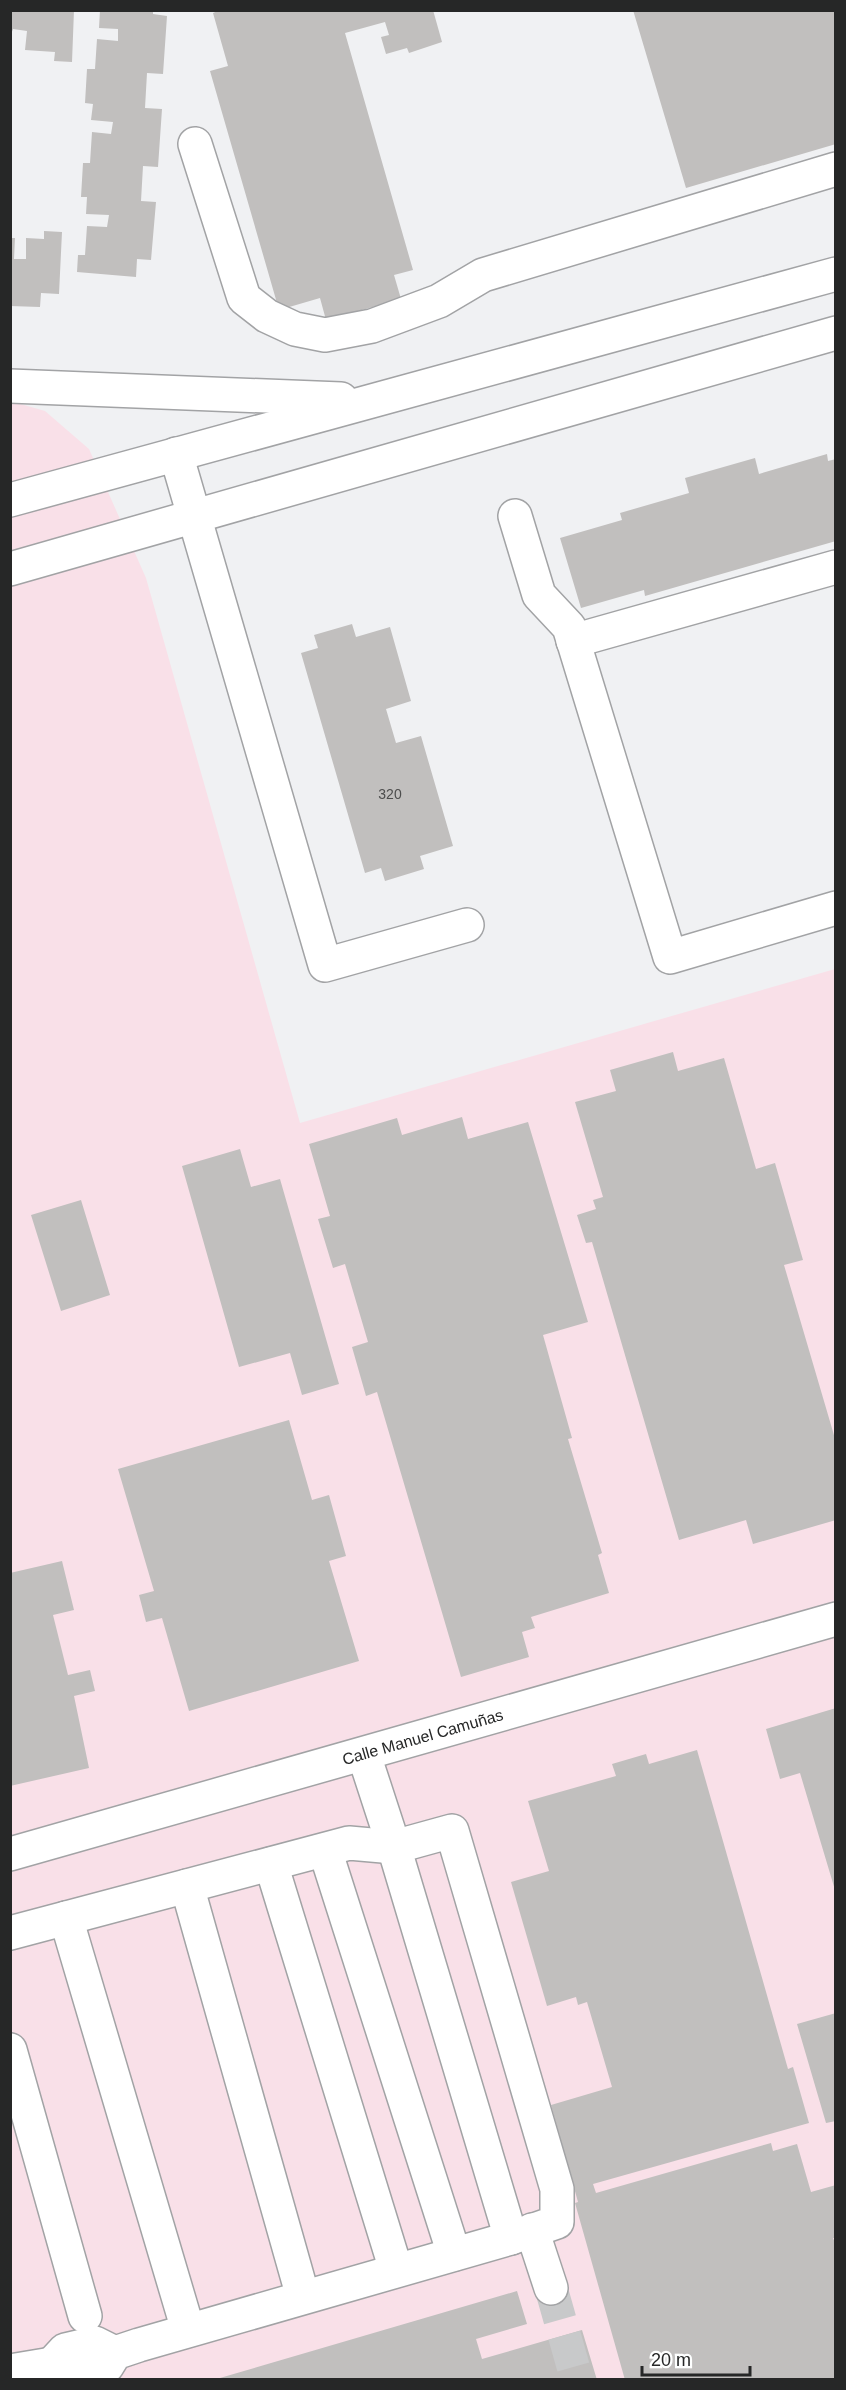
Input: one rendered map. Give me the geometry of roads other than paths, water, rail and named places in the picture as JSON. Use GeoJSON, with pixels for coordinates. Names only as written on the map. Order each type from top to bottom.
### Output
{"type":"FeatureCollection","features":[{"type":"Feature","properties":{"kind":"street"},"geometry":{"type":"LineString","coordinates":[[195,144],[244,298],[267,316],[294,329],[325,335],[383,322],[439,301],[483,276],[671,217],[836,169]]}},
{"type":"Feature","properties":{"kind":"street"},"geometry":{"type":"LineString","coordinates":[[10,500],[836,274]]}},
{"type":"Feature","properties":{"kind":"street"},"geometry":{"type":"LineString","coordinates":[[10,569],[836,333]]}},
{"type":"Feature","properties":{"kind":"street"},"geometry":{"type":"LineString","coordinates":[[10,386],[373,400]]}},
{"type":"Feature","properties":{"kind":"street"},"geometry":{"type":"LineString","coordinates":[[176,454],[325,965],[467,925]]}},
{"type":"Feature","properties":{"kind":"street"},"geometry":{"type":"LineString","coordinates":[[515,516],[539,595],[569,627],[670,957],[836,908]]}},
{"type":"Feature","properties":{"kind":"street"},"geometry":{"type":"LineString","coordinates":[[573,641],[836,567]]}},
{"type":"Feature","properties":{"kind":"street","name":"Calle Manuel Camuñas"},"geometry":{"type":"LineString","coordinates":[[10,1854],[836,1618]]}},
{"type":"Feature","properties":{"kind":"street"},"geometry":{"type":"LineString","coordinates":[[363,1755],[521,2234],[550,2288]]}},
{"type":"Feature","properties":{"kind":"street"},"geometry":{"type":"LineString","coordinates":[[10,1932],[349,1843],[394,1847],[452,1831],[557,2188],[557,2222],[188,2330],[126,2359],[96,2343],[65,2350],[52,2364],[10,2371]]}},
{"type":"Feature","properties":{"kind":"street"},"geometry":{"type":"LineString","coordinates":[[325,1850],[454,2254]]}},
{"type":"Feature","properties":{"kind":"street"},"geometry":{"type":"LineString","coordinates":[[271,1864],[396,2270]]}},
{"type":"Feature","properties":{"kind":"street"},"geometry":{"type":"LineString","coordinates":[[187,1886],[303,2297]]}},
{"type":"Feature","properties":{"kind":"street"},"geometry":{"type":"LineString","coordinates":[[66,1918],[188,2330]]}},
{"type":"Feature","properties":{"kind":"street"},"geometry":{"type":"LineString","coordinates":[[10,2050],[85,2316]]}},
{"type":"Feature","properties":{"kind":"tunnel"},"geometry":{"type":"LineString","coordinates":[[551,2288],[577,2380]]}}]}
